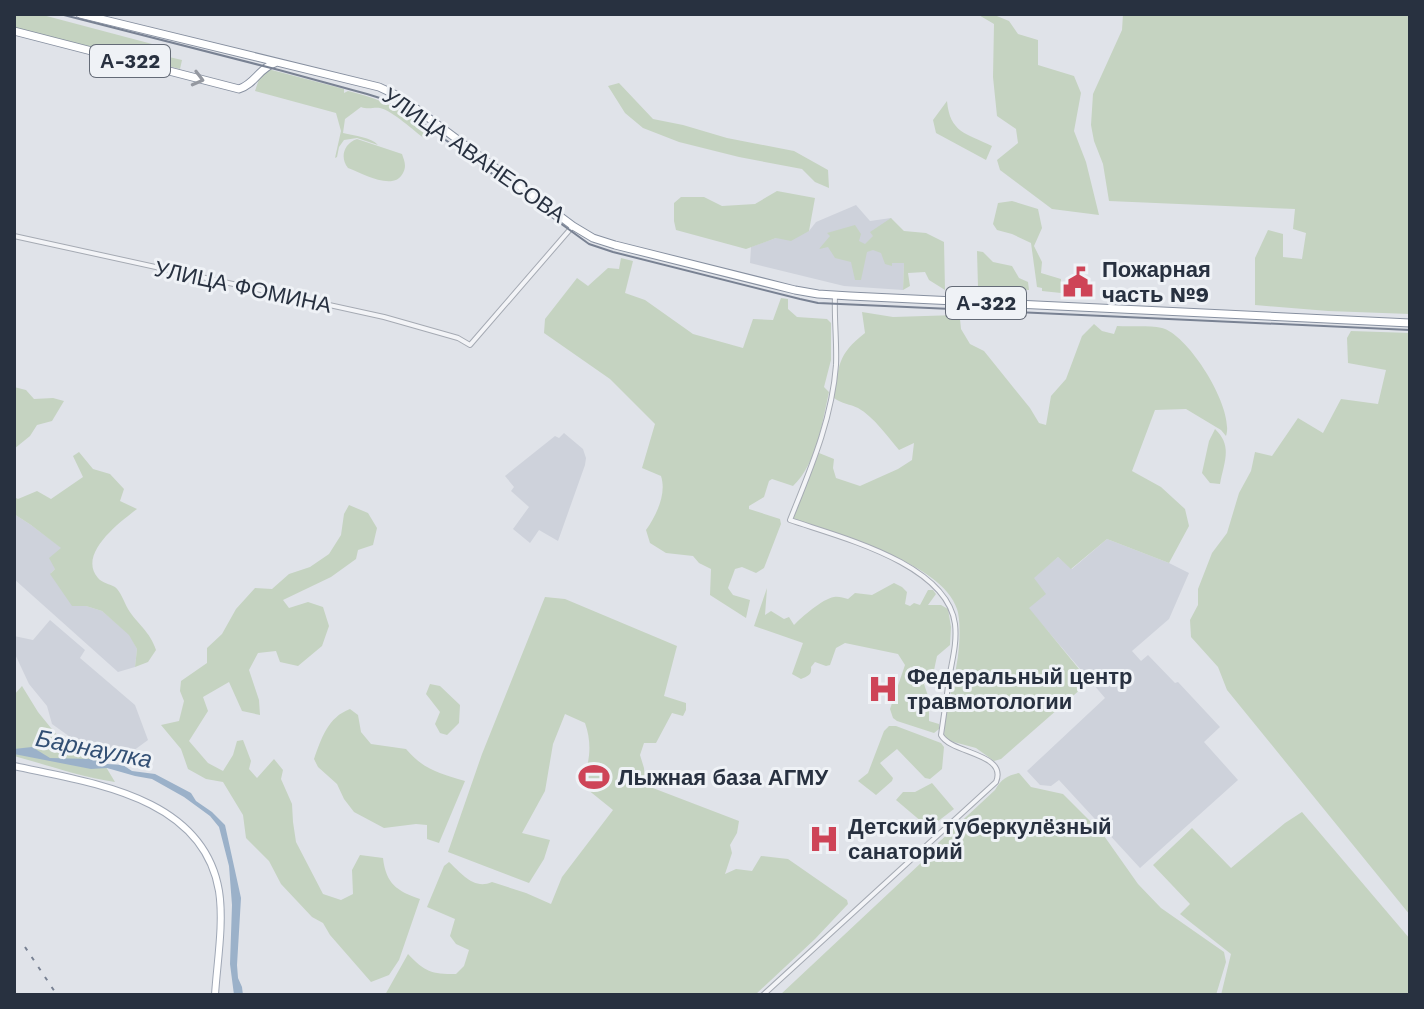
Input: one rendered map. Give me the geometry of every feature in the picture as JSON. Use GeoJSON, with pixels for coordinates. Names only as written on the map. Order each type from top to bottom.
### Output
{"type":"FeatureCollection","features":[{"type":"Feature","properties":{"kind":"highway","name":"УЛИЦА АВАНЕСОВА"},"geometry":{"type":"LineString","coordinates":[[80,14],[368,84],[394,94],[573,226]]}},
{"type":"Feature","properties":{"kind":"highway","name":"А-322"},"geometry":{"type":"LineString","coordinates":[[14,31],[239,89],[251,83],[264,68],[281,63]]}},
{"type":"Feature","properties":{"kind":"highway","name":"А-322"},"geometry":{"type":"LineString","coordinates":[[573,226],[593,238],[624,248],[795,290],[835,295],[1410,323]]}},
{"type":"Feature","properties":{"kind":"main road"},"geometry":{"type":"LineString","coordinates":[[14,766],[101,786],[143,800],[169,815],[192,835],[208,858],[220,894],[215,995]]}},
{"type":"Feature","properties":{"kind":"street","name":"УЛИЦА ФОМИНА"},"geometry":{"type":"LineString","coordinates":[[14,236],[384,317],[458,338],[470,345],[573,226]]}},
{"type":"Feature","properties":{"kind":"street"},"geometry":{"type":"LineString","coordinates":[[763,995],[996,782],[999,772],[994,764],[947,743],[941,735],[955,642],[953,612],[943,594],[893,558],[790,520],[817,451],[833,391],[835,295]]}},
{"type":"Feature","properties":{"kind":"shaded area"},"geometry":{"type":"Polygon","coordinates":[[[856,205],[870,221],[891,218],[904,263],[903,290],[844,286],[750,263],[751,247],[809,231],[816,222],[856,205]]]}},
{"type":"Feature","properties":{"kind":"shaded area"},"geometry":{"type":"Polygon","coordinates":[[[564,433],[583,449],[585,465],[558,541],[539,530],[530,543],[513,529],[529,507],[511,491],[514,487],[505,476],[555,436],[559,438],[564,433]]]}},
{"type":"Feature","properties":{"kind":"shaded area"},"geometry":{"type":"Polygon","coordinates":[[[14,514],[62,548],[51,573],[86,606],[102,611],[130,635],[137,649],[135,667],[118,672],[14,579],[14,514]]]}},
{"type":"Feature","properties":{"kind":"shaded area"},"geometry":{"type":"Polygon","coordinates":[[[1107,539],[1189,573],[1169,619],[1132,651],[1141,661],[1148,655],[1220,727],[1204,742],[1238,780],[1140,868],[1059,780],[1051,786],[1040,785],[1027,771],[1105,698],[1028,608],[1033,578],[1058,557],[1072,569],[1107,539]]]}},
{"type":"Feature","properties":{"kind":"shaded area"},"geometry":{"type":"Polygon","coordinates":[[[50,620],[85,650],[80,658],[135,705],[148,740],[122,759],[87,749],[52,724],[47,706],[29,684],[14,652],[14,636],[33,640],[50,620]]]}},
{"type":"Feature","properties":{"kind":"green space"},"geometry":{"type":"Polygon","coordinates":[[[14,14],[39,14],[171,49],[169,57],[182,60],[180,69],[14,28],[14,14]]]}},
{"type":"Feature","properties":{"kind":"green space"},"geometry":{"type":"Polygon","coordinates":[[[977,14],[992,14],[1009,21],[1018,34],[1038,40],[1038,65],[1074,76],[1081,93],[1074,131],[1086,162],[1099,215],[1052,209],[1000,170],[997,160],[1018,143],[1016,129],[997,116],[993,77],[994,24],[977,14]]]}},
{"type":"Feature","properties":{"kind":"green space"},"geometry":{"type":"Polygon","coordinates":[[[1123,14],[1410,14],[1410,314],[1255,305],[1255,258],[1268,230],[1283,234],[1283,257],[1302,259],[1306,233],[1293,229],[1295,209],[1109,201],[1103,164],[1091,125],[1093,94],[1122,30],[1123,14]]]}},
{"type":"Feature","properties":{"kind":"green space"},"geometry":{"type":"Polygon","coordinates":[[[268,69],[382,102],[414,119],[427,129],[431,137],[425,139],[385,110],[361,107],[345,119],[343,133],[367,138],[378,145],[357,138],[344,140],[335,158],[341,131],[336,113],[255,91],[260,76],[268,69]]]}},
{"type":"Feature","properties":{"kind":"green space"},"geometry":{"type":"Polygon","coordinates":[[[619,83],[653,119],[794,151],[828,170],[829,188],[815,182],[802,169],[679,142],[643,128],[625,113],[608,86],[619,83]]]}},
{"type":"Feature","properties":{"kind":"green space"},"geometry":{"type":"Polygon","coordinates":[[[947,101],[952,120],[961,131],[992,146],[986,160],[936,133],[933,120],[947,101]]]}},
{"type":"Feature","properties":{"kind":"green space"},"geometry":{"type":"Polygon","coordinates":[[[357,139],[402,154],[405,168],[399,178],[393,181],[377,180],[348,168],[344,152],[357,139]]]}},
{"type":"Feature","properties":{"kind":"green space"},"geometry":{"type":"Polygon","coordinates":[[[777,191],[815,198],[809,231],[791,241],[776,238],[746,249],[676,230],[674,203],[681,197],[704,197],[722,206],[755,204],[777,191]]]}},
{"type":"Feature","properties":{"kind":"green space"},"geometry":{"type":"Polygon","coordinates":[[[1012,201],[1038,209],[1042,228],[1034,246],[1042,262],[1041,273],[1061,279],[1061,293],[1042,291],[1037,287],[1031,243],[997,230],[993,224],[998,203],[1012,201]]]}},
{"type":"Feature","properties":{"kind":"green space"},"geometry":{"type":"Polygon","coordinates":[[[891,218],[904,231],[926,233],[944,242],[945,290],[929,280],[925,272],[908,273],[910,286],[903,290],[904,263],[885,264],[881,253],[873,250],[867,252],[861,280],[855,280],[851,262],[835,258],[828,247],[819,249],[830,236],[827,233],[855,225],[861,234],[859,241],[865,244],[873,236],[870,232],[891,218]]]}},
{"type":"Feature","properties":{"kind":"green space"},"geometry":{"type":"Polygon","coordinates":[[[977,251],[983,252],[993,262],[1012,266],[1019,278],[1028,282],[1029,290],[978,287],[977,251]]]}},
{"type":"Feature","properties":{"kind":"green space"},"geometry":{"type":"Polygon","coordinates":[[[621,258],[633,261],[625,293],[645,300],[693,334],[743,348],[753,319],[773,320],[781,298],[788,299],[788,309],[797,317],[827,319],[831,323],[831,360],[824,387],[829,392],[821,429],[808,466],[793,486],[772,479],[769,481],[764,497],[749,506],[749,509],[780,519],[781,524],[764,568],[756,573],[742,567],[735,569],[728,588],[733,595],[750,600],[746,618],[710,595],[711,569],[693,556],[666,553],[650,543],[646,530],[660,504],[663,490],[661,476],[642,468],[655,424],[610,379],[544,333],[545,319],[577,278],[588,286],[608,268],[619,269],[621,258]]]}},
{"type":"Feature","properties":{"kind":"green space"},"geometry":{"type":"Polygon","coordinates":[[[862,312],[893,317],[957,315],[970,344],[984,351],[1039,423],[1046,425],[1051,396],[1066,379],[1082,336],[1094,324],[1102,331],[1114,334],[1117,326],[1162,328],[1185,344],[1196,358],[1208,374],[1224,409],[1226,436],[1186,409],[1155,410],[1132,471],[1161,487],[1185,509],[1189,526],[1169,563],[1107,539],[1071,569],[1058,557],[1034,578],[1046,594],[1029,608],[1079,669],[1082,688],[1001,759],[994,761],[976,748],[944,737],[960,637],[957,609],[948,592],[910,564],[885,552],[793,519],[819,453],[834,459],[836,478],[860,486],[912,460],[914,443],[899,450],[864,412],[834,398],[841,361],[865,333],[862,312]]]}},
{"type":"Feature","properties":{"kind":"green space"},"geometry":{"type":"Polygon","coordinates":[[[1351,331],[1410,333],[1410,915],[1227,690],[1218,667],[1191,637],[1190,620],[1198,605],[1198,589],[1212,553],[1227,533],[1239,493],[1251,471],[1255,452],[1272,456],[1298,418],[1323,433],[1341,399],[1378,404],[1386,370],[1348,363],[1347,338],[1351,331]]]}},
{"type":"Feature","properties":{"kind":"green space"},"geometry":{"type":"Polygon","coordinates":[[[14,387],[26,390],[34,399],[64,401],[52,421],[37,425],[30,436],[14,449],[14,387]]]}},
{"type":"Feature","properties":{"kind":"green space"},"geometry":{"type":"Polygon","coordinates":[[[1215,429],[1226,448],[1220,484],[1210,483],[1202,473],[1215,429]]]}},
{"type":"Feature","properties":{"kind":"green space"},"geometry":{"type":"Polygon","coordinates":[[[79,452],[93,469],[110,474],[124,489],[120,501],[137,509],[103,539],[93,559],[93,569],[98,578],[117,589],[156,650],[148,662],[135,667],[137,649],[129,635],[102,611],[72,606],[50,574],[55,569],[49,558],[61,548],[14,514],[14,497],[18,499],[37,491],[51,499],[83,477],[73,456],[79,452]]]}},
{"type":"Feature","properties":{"kind":"green space"},"geometry":{"type":"Polygon","coordinates":[[[349,505],[368,513],[377,528],[373,545],[358,550],[356,559],[331,577],[283,600],[289,608],[308,602],[323,607],[329,626],[322,646],[298,666],[280,662],[276,651],[258,653],[249,670],[259,700],[260,715],[242,711],[229,682],[203,697],[208,711],[189,741],[208,763],[223,771],[237,741],[243,740],[251,761],[249,769],[257,778],[274,759],[283,770],[281,779],[292,804],[296,842],[323,894],[341,900],[353,894],[352,870],[360,855],[383,858],[394,885],[420,899],[399,960],[389,975],[371,982],[323,923],[312,917],[281,884],[269,861],[246,838],[243,815],[223,782],[206,779],[188,769],[181,749],[161,725],[179,721],[184,701],[180,691],[181,681],[207,663],[207,648],[222,634],[236,609],[255,588],[272,589],[289,574],[310,567],[329,554],[341,535],[344,514],[349,505]]]}},
{"type":"Feature","properties":{"kind":"green space"},"geometry":{"type":"Polygon","coordinates":[[[894,583],[907,592],[905,604],[920,605],[928,590],[933,590],[936,594],[928,605],[941,605],[948,609],[950,645],[937,656],[933,675],[924,684],[929,699],[929,721],[939,724],[939,729],[934,733],[893,718],[890,709],[905,665],[898,654],[845,643],[836,648],[830,665],[815,662],[810,674],[801,679],[792,674],[803,643],[754,626],[767,588],[765,615],[771,611],[784,619],[789,617],[794,625],[829,598],[848,599],[855,593],[872,595],[894,583]]]}},
{"type":"Feature","properties":{"kind":"green space"},"geometry":{"type":"Polygon","coordinates":[[[545,597],[565,599],[677,646],[664,696],[686,703],[686,710],[683,716],[672,713],[656,743],[644,743],[640,755],[645,785],[739,821],[730,845],[732,853],[725,874],[736,869],[752,871],[761,856],[788,859],[847,900],[848,904],[815,939],[755,995],[385,995],[408,954],[419,965],[434,972],[456,974],[464,966],[469,950],[456,944],[450,936],[455,919],[427,907],[444,866],[449,862],[474,882],[492,882],[551,904],[562,877],[613,810],[582,785],[587,769],[589,739],[585,723],[565,714],[553,744],[545,791],[522,833],[550,840],[544,859],[529,883],[448,852],[482,754],[545,597]]]}},
{"type":"Feature","properties":{"kind":"green space"},"geometry":{"type":"Polygon","coordinates":[[[430,684],[440,686],[460,705],[459,723],[447,735],[440,733],[435,724],[440,712],[426,694],[430,684]]]}},
{"type":"Feature","properties":{"kind":"green space"},"geometry":{"type":"Polygon","coordinates":[[[22,686],[55,733],[79,751],[103,762],[115,782],[14,756],[14,695],[22,686]]]}},
{"type":"Feature","properties":{"kind":"green space"},"geometry":{"type":"Polygon","coordinates":[[[350,709],[358,715],[361,732],[371,744],[406,749],[426,766],[465,781],[439,843],[427,839],[427,825],[384,828],[354,812],[337,784],[318,767],[314,759],[326,730],[336,717],[350,709]]]}},
{"type":"Feature","properties":{"kind":"green space"},"geometry":{"type":"Polygon","coordinates":[[[889,726],[941,743],[944,747],[942,769],[930,779],[925,778],[897,749],[880,763],[893,778],[876,795],[858,781],[868,773],[884,731],[889,726]]]}},
{"type":"Feature","properties":{"kind":"green space"},"geometry":{"type":"Polygon","coordinates":[[[1019,773],[1031,787],[1063,794],[1102,833],[1138,884],[1161,908],[1224,952],[1226,962],[1216,995],[780,995],[938,847],[938,843],[1002,780],[1019,773]]]}},
{"type":"Feature","properties":{"kind":"green space"},"geometry":{"type":"Polygon","coordinates":[[[932,783],[954,809],[929,828],[896,800],[903,792],[915,792],[932,783]]]}},
{"type":"Feature","properties":{"kind":"green space"},"geometry":{"type":"Polygon","coordinates":[[[1302,812],[1410,939],[1410,995],[1221,995],[1231,954],[1180,914],[1190,904],[1153,865],[1192,828],[1231,868],[1302,812]]]}},
{"type":"Feature","properties":{"kind":"water"},"geometry":{"type":"Polygon","coordinates":[[[32,747],[50,758],[91,759],[155,774],[191,793],[225,825],[241,898],[237,965],[243,995],[234,995],[230,964],[232,905],[229,866],[219,827],[210,816],[152,779],[107,768],[91,769],[14,754],[14,749],[32,747]]]}},
{"type":"Feature","properties":{"kind":"tram line"},"geometry":{"type":"LineString","coordinates":[[60,14],[383,99],[407,112],[589,244],[800,299],[818,303],[1410,330]]}},
{"type":"Feature","properties":{"kind":"railway"},"geometry":{"type":"LineString","coordinates":[[25,947],[57,995]]}},
{"type":"Feature","properties":{"kind":"place","name":"Пожарная часть №9"},"geometry":{"type":"Point","coordinates":[1078,282]}},
{"type":"Feature","properties":{"kind":"place","name":"Федеральный центр травмотологии"},"geometry":{"type":"Point","coordinates":[883,689]}},
{"type":"Feature","properties":{"kind":"place","name":"Лыжная база АГМУ"},"geometry":{"type":"Point","coordinates":[594,777]}},
{"type":"Feature","properties":{"kind":"place","name":"Детский туберкулёзный санаторий"},"geometry":{"type":"Point","coordinates":[824,839]}},
{"type":"Feature","properties":{"kind":"water label","name":"Барнаулка"},"geometry":{"type":"Point","coordinates":[94,749]}}]}
